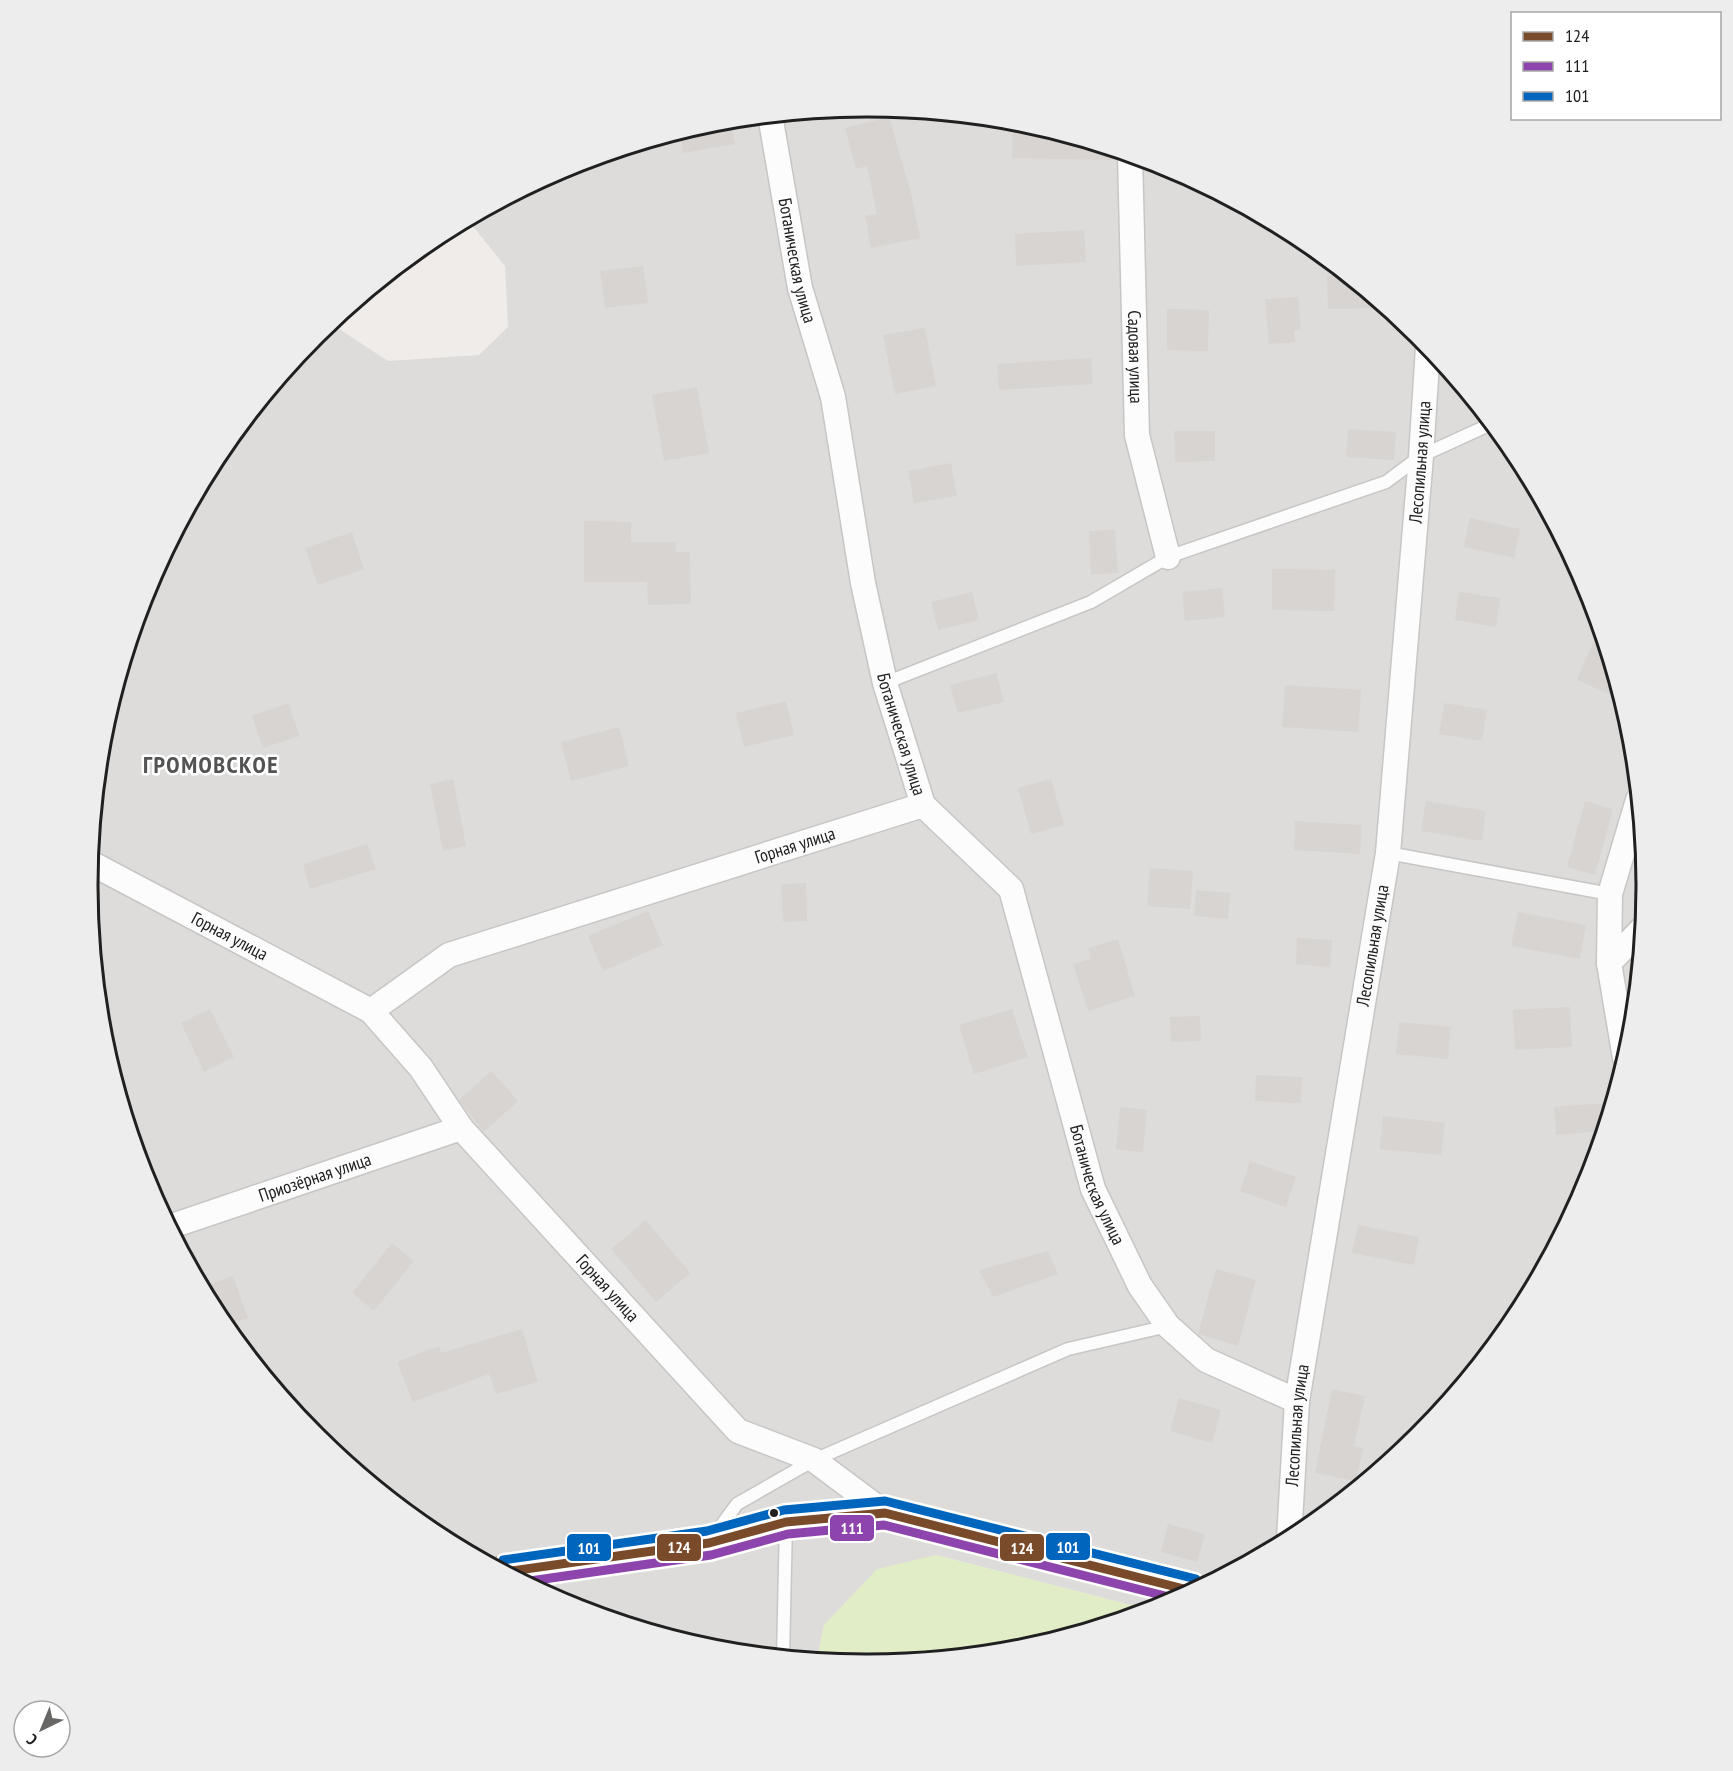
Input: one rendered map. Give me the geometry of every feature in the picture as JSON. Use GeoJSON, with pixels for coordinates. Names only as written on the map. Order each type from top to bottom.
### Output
{"type":"FeatureCollection","features":[{"type":"Feature","properties":{"kind":"street","name":"Ботаническая улица"},"geometry":{"type":"LineString","coordinates":[[772,122],[800,288],[832,397],[863,583],[885,683],[923,805],[1011,889],[1093,1189],[1140,1286],[1168,1326],[1206,1360],[1297,1401]]}},
{"type":"Feature","properties":{"kind":"street","name":"Садовая улица"},"geometry":{"type":"LineString","coordinates":[[1130,163],[1137,435],[1168,557]]}},
{"type":"Feature","properties":{"kind":"street","name":"Лесопильная улица"},"geometry":{"type":"LineString","coordinates":[[1290,1528],[1297,1401],[1388,853],[1427,360]]}},
{"type":"Feature","properties":{"kind":"street","name":"Горная улица"},"geometry":{"type":"LineString","coordinates":[[371,1011],[448,956],[923,805]]}},
{"type":"Feature","properties":{"kind":"street"},"geometry":{"type":"LineString","coordinates":[[1621,1035],[1609,963],[1610,894],[1632,819]]}},
{"type":"Feature","properties":{"kind":"street","name":"Горная улица"},"geometry":{"type":"LineString","coordinates":[[98,867],[371,1011],[421,1068],[461,1128],[738,1431],[814,1460],[885,1513]]}},
{"type":"Feature","properties":{"kind":"street"},"geometry":{"type":"LineString","coordinates":[[1609,963],[1634,937]]}},
{"type":"Feature","properties":{"kind":"street","name":"Приозёрная улица"},"geometry":{"type":"LineString","coordinates":[[176,1225],[461,1128]]}},
{"type":"Feature","properties":{"kind":"street"},"geometry":{"type":"LineString","coordinates":[[517,1570],[709,1543],[786,1522],[885,1513],[1179,1588]]}},
{"type":"Feature","properties":{"kind":"lane"},"geometry":{"type":"LineString","coordinates":[[885,683],[1091,602],[1168,557],[1386,482],[1421,456],[1484,427]]}},
{"type":"Feature","properties":{"kind":"lane"},"geometry":{"type":"LineString","coordinates":[[1388,853],[1610,894]]}},
{"type":"Feature","properties":{"kind":"lane"},"geometry":{"type":"LineString","coordinates":[[709,1543],[737,1504],[814,1460],[1068,1349],[1168,1326]]}},
{"type":"Feature","properties":{"kind":"lane"},"geometry":{"type":"LineString","coordinates":[[783,1650],[786,1522]]}},
{"type":"Feature","properties":{"kind":"shaded area"},"geometry":{"type":"Polygon","coordinates":[[[816,118],[917,118],[1017,131],[1114,157],[1161,175],[1251,220],[1294,246],[1335,275],[1374,307],[1445,378],[1506,458],[1532,501],[1556,545],[1595,638],[1621,735],[1629,785],[1636,886],[1634,936],[1621,1036],[1609,1085],[1595,1133],[1556,1226],[1506,1313],[1477,1354],[1445,1393],[1374,1464],[1294,1525],[1251,1551],[1207,1575],[1135,1606],[936,1555],[824,1625],[818,1653],[716,1640],[667,1628],[619,1614],[526,1575],[439,1525],[398,1496],[359,1464],[288,1393],[227,1313],[201,1270],[177,1226],[138,1133],[112,1036],[99,936],[99,835],[104,785],[112,735],[138,638],[177,545],[227,458],[288,378],[323,342],[337,328],[388,361],[479,355],[508,327],[505,266],[472,226],[526,196],[572,175],[619,157],[667,143],[716,131],[816,118]]]}},
{"type":"Feature","properties":{"kind":"green space"},"geometry":{"type":"Polygon","coordinates":[[[936,1555],[1135,1606],[1066,1628],[1017,1640],[967,1648],[917,1653],[818,1653],[824,1625],[877,1569],[936,1555]]]}},
{"type":"Feature","properties":{"kind":"building"},"geometry":{"type":"Polygon","coordinates":[[[889,117],[912,197],[920,238],[871,248],[865,216],[877,214],[867,166],[856,169],[845,128],[889,117]]]}},
{"type":"Feature","properties":{"kind":"building"},"geometry":{"type":"Polygon","coordinates":[[[732,128],[735,144],[683,153],[681,140],[732,128]]]}},
{"type":"Feature","properties":{"kind":"building"},"geometry":{"type":"Polygon","coordinates":[[[1013,130],[1116,158],[1116,160],[1012,158],[1013,130]]]}},
{"type":"Feature","properties":{"kind":"building"},"geometry":{"type":"Polygon","coordinates":[[[1084,230],[1086,262],[1016,266],[1015,234],[1084,230]]]}},
{"type":"Feature","properties":{"kind":"building"},"geometry":{"type":"Polygon","coordinates":[[[643,266],[648,303],[605,308],[600,271],[643,266]]]}},
{"type":"Feature","properties":{"kind":"building"},"geometry":{"type":"Polygon","coordinates":[[[1327,275],[1335,275],[1375,308],[1328,309],[1327,275]]]}},
{"type":"Feature","properties":{"kind":"building"},"geometry":{"type":"Polygon","coordinates":[[[1298,297],[1301,330],[1294,331],[1295,342],[1269,344],[1265,299],[1298,297]]]}},
{"type":"Feature","properties":{"kind":"building"},"geometry":{"type":"Polygon","coordinates":[[[1167,309],[1209,310],[1208,351],[1167,350],[1167,309]]]}},
{"type":"Feature","properties":{"kind":"building"},"geometry":{"type":"Polygon","coordinates":[[[925,328],[936,386],[895,394],[883,335],[925,328]]]}},
{"type":"Feature","properties":{"kind":"building"},"geometry":{"type":"Polygon","coordinates":[[[1091,358],[1093,384],[999,390],[997,364],[1091,358]]]}},
{"type":"Feature","properties":{"kind":"building"},"geometry":{"type":"Polygon","coordinates":[[[697,387],[709,453],[664,461],[652,395],[697,387]]]}},
{"type":"Feature","properties":{"kind":"building"},"geometry":{"type":"Polygon","coordinates":[[[1348,429],[1396,432],[1394,460],[1346,457],[1348,429]]]}},
{"type":"Feature","properties":{"kind":"building"},"geometry":{"type":"Polygon","coordinates":[[[1174,431],[1215,431],[1215,461],[1175,462],[1174,431]]]}},
{"type":"Feature","properties":{"kind":"building"},"geometry":{"type":"Polygon","coordinates":[[[951,463],[957,496],[914,503],[908,471],[951,463]]]}},
{"type":"Feature","properties":{"kind":"building"},"geometry":{"type":"Polygon","coordinates":[[[1470,518],[1520,529],[1514,558],[1464,547],[1470,518]]]}},
{"type":"Feature","properties":{"kind":"building"},"geometry":{"type":"Polygon","coordinates":[[[584,521],[631,522],[631,542],[676,542],[676,552],[690,552],[691,604],[648,605],[647,582],[584,582],[584,521]]]}},
{"type":"Feature","properties":{"kind":"building"},"geometry":{"type":"Polygon","coordinates":[[[1115,530],[1118,573],[1091,574],[1089,531],[1115,530]]]}},
{"type":"Feature","properties":{"kind":"building"},"geometry":{"type":"Polygon","coordinates":[[[352,532],[364,569],[318,585],[305,548],[352,532]]]}},
{"type":"Feature","properties":{"kind":"building"},"geometry":{"type":"Polygon","coordinates":[[[1272,569],[1335,570],[1334,611],[1272,610],[1272,569]]]}},
{"type":"Feature","properties":{"kind":"building"},"geometry":{"type":"Polygon","coordinates":[[[1222,588],[1225,617],[1185,621],[1182,592],[1222,588]]]}},
{"type":"Feature","properties":{"kind":"building"},"geometry":{"type":"Polygon","coordinates":[[[972,592],[979,620],[938,630],[931,602],[972,592]]]}},
{"type":"Feature","properties":{"kind":"building"},"geometry":{"type":"Polygon","coordinates":[[[1459,592],[1500,598],[1496,627],[1455,620],[1459,592]]]}},
{"type":"Feature","properties":{"kind":"building"},"geometry":{"type":"Polygon","coordinates":[[[1595,638],[1611,695],[1577,680],[1595,638]]]}},
{"type":"Feature","properties":{"kind":"building"},"geometry":{"type":"Polygon","coordinates":[[[996,673],[1004,702],[958,713],[950,685],[996,673]]]}},
{"type":"Feature","properties":{"kind":"building"},"geometry":{"type":"Polygon","coordinates":[[[1285,685],[1361,690],[1358,732],[1282,727],[1285,685]]]}},
{"type":"Feature","properties":{"kind":"building"},"geometry":{"type":"Polygon","coordinates":[[[786,701],[794,735],[744,747],[736,713],[786,701]]]}},
{"type":"Feature","properties":{"kind":"building"},"geometry":{"type":"Polygon","coordinates":[[[288,703],[300,736],[263,748],[252,716],[288,703]]]}},
{"type":"Feature","properties":{"kind":"building"},"geometry":{"type":"Polygon","coordinates":[[[1444,703],[1487,710],[1482,741],[1439,734],[1444,703]]]}},
{"type":"Feature","properties":{"kind":"building"},"geometry":{"type":"Polygon","coordinates":[[[619,727],[629,766],[571,781],[561,742],[619,727]]]}},
{"type":"Feature","properties":{"kind":"building"},"geometry":{"type":"Polygon","coordinates":[[[453,779],[466,846],[443,851],[430,784],[453,779]]]}},
{"type":"Feature","properties":{"kind":"building"},"geometry":{"type":"Polygon","coordinates":[[[1051,779],[1064,825],[1031,834],[1018,788],[1051,779]]]}},
{"type":"Feature","properties":{"kind":"building"},"geometry":{"type":"Polygon","coordinates":[[[1426,801],[1486,811],[1482,841],[1421,831],[1426,801]]]}},
{"type":"Feature","properties":{"kind":"building"},"geometry":{"type":"Polygon","coordinates":[[[1585,801],[1613,809],[1595,875],[1567,867],[1585,801]]]}},
{"type":"Feature","properties":{"kind":"building"},"geometry":{"type":"Polygon","coordinates":[[[1295,821],[1362,825],[1360,854],[1294,850],[1295,821]]]}},
{"type":"Feature","properties":{"kind":"building"},"geometry":{"type":"Polygon","coordinates":[[[367,844],[376,869],[310,889],[303,864],[367,844]]]}},
{"type":"Feature","properties":{"kind":"building"},"geometry":{"type":"Polygon","coordinates":[[[1150,868],[1193,871],[1190,909],[1147,906],[1150,868]]]}},
{"type":"Feature","properties":{"kind":"building"},"geometry":{"type":"Polygon","coordinates":[[[806,883],[807,921],[783,922],[781,884],[806,883]]]}},
{"type":"Feature","properties":{"kind":"building"},"geometry":{"type":"Polygon","coordinates":[[[1196,890],[1230,893],[1228,919],[1194,916],[1196,890]]]}},
{"type":"Feature","properties":{"kind":"building"},"geometry":{"type":"Polygon","coordinates":[[[648,911],[663,945],[603,971],[588,936],[648,911]]]}},
{"type":"Feature","properties":{"kind":"building"},"geometry":{"type":"Polygon","coordinates":[[[1518,912],[1586,925],[1580,959],[1511,946],[1518,912]]]}},
{"type":"Feature","properties":{"kind":"building"},"geometry":{"type":"Polygon","coordinates":[[[1297,938],[1332,940],[1330,967],[1296,964],[1297,938]]]}},
{"type":"Feature","properties":{"kind":"building"},"geometry":{"type":"Polygon","coordinates":[[[1118,939],[1135,996],[1088,1011],[1073,964],[1091,959],[1088,948],[1118,939]]]}},
{"type":"Feature","properties":{"kind":"building"},"geometry":{"type":"Polygon","coordinates":[[[1570,1007],[1572,1047],[1515,1050],[1513,1010],[1570,1007]]]}},
{"type":"Feature","properties":{"kind":"building"},"geometry":{"type":"Polygon","coordinates":[[[210,1009],[234,1057],[204,1072],[181,1023],[210,1009]]]}},
{"type":"Feature","properties":{"kind":"building"},"geometry":{"type":"Polygon","coordinates":[[[1012,1009],[1028,1057],[974,1074],[959,1025],[1012,1009]]]}},
{"type":"Feature","properties":{"kind":"building"},"geometry":{"type":"Polygon","coordinates":[[[1200,1016],[1201,1041],[1171,1042],[1170,1017],[1200,1016]]]}},
{"type":"Feature","properties":{"kind":"building"},"geometry":{"type":"Polygon","coordinates":[[[1399,1022],[1451,1027],[1448,1059],[1396,1054],[1399,1022]]]}},
{"type":"Feature","properties":{"kind":"building"},"geometry":{"type":"Polygon","coordinates":[[[491,1071],[518,1101],[484,1132],[459,1100],[491,1071]]]}},
{"type":"Feature","properties":{"kind":"building"},"geometry":{"type":"Polygon","coordinates":[[[1256,1075],[1302,1077],[1301,1103],[1255,1101],[1256,1075]]]}},
{"type":"Feature","properties":{"kind":"building"},"geometry":{"type":"Polygon","coordinates":[[[1604,1103],[1595,1132],[1556,1135],[1554,1107],[1604,1103]]]}},
{"type":"Feature","properties":{"kind":"building"},"geometry":{"type":"Polygon","coordinates":[[[1120,1107],[1147,1110],[1143,1152],[1116,1149],[1120,1107]]]}},
{"type":"Feature","properties":{"kind":"building"},"geometry":{"type":"Polygon","coordinates":[[[1383,1116],[1445,1123],[1441,1155],[1380,1149],[1383,1116]]]}},
{"type":"Feature","properties":{"kind":"building"},"geometry":{"type":"Polygon","coordinates":[[[1250,1161],[1296,1177],[1286,1207],[1240,1191],[1250,1161]]]}},
{"type":"Feature","properties":{"kind":"building"},"geometry":{"type":"Polygon","coordinates":[[[646,1220],[690,1273],[656,1302],[611,1249],[646,1220]]]}},
{"type":"Feature","properties":{"kind":"building"},"geometry":{"type":"Polygon","coordinates":[[[1358,1225],[1419,1237],[1414,1265],[1352,1253],[1358,1225]]]}},
{"type":"Feature","properties":{"kind":"building"},"geometry":{"type":"Polygon","coordinates":[[[392,1243],[414,1261],[374,1311],[352,1293],[392,1243]]]}},
{"type":"Feature","properties":{"kind":"building"},"geometry":{"type":"Polygon","coordinates":[[[1048,1251],[1058,1274],[993,1297],[979,1270],[1048,1251]]]}},
{"type":"Feature","properties":{"kind":"building"},"geometry":{"type":"Polygon","coordinates":[[[1216,1269],[1256,1280],[1238,1346],[1198,1334],[1216,1269]]]}},
{"type":"Feature","properties":{"kind":"building"},"geometry":{"type":"Polygon","coordinates":[[[233,1276],[248,1318],[234,1323],[210,1284],[233,1276]]]}},
{"type":"Feature","properties":{"kind":"building"},"geometry":{"type":"Polygon","coordinates":[[[522,1329],[538,1382],[496,1394],[489,1374],[413,1402],[397,1362],[439,1346],[441,1353],[522,1329]]]}},
{"type":"Feature","properties":{"kind":"building"},"geometry":{"type":"Polygon","coordinates":[[[1332,1389],[1365,1396],[1354,1446],[1363,1448],[1357,1478],[1354,1481],[1315,1473],[1332,1389]]]}},
{"type":"Feature","properties":{"kind":"building"},"geometry":{"type":"Polygon","coordinates":[[[1179,1398],[1221,1410],[1212,1443],[1170,1431],[1179,1398]]]}},
{"type":"Feature","properties":{"kind":"building"},"geometry":{"type":"Polygon","coordinates":[[[1168,1524],[1205,1534],[1197,1562],[1161,1552],[1168,1524]]]}},
{"type":"Feature","properties":{"kind":"transit line","name":"101"},"geometry":{"type":"LineString","coordinates":[[503,1560],[707,1531],[784,1510],[885,1501],[1196,1579]]}},
{"type":"Feature","properties":{"kind":"transit line","name":"124"},"geometry":{"type":"LineString","coordinates":[[517,1570],[709,1543],[786,1522],[885,1513],[1179,1588]]}},
{"type":"Feature","properties":{"kind":"transit line","name":"111"},"geometry":{"type":"LineString","coordinates":[[537,1580],[711,1555],[788,1534],[884,1525],[1162,1595]]}},
{"type":"Feature","properties":{"kind":"district","name":"ГРОМОВСКОЕ"},"geometry":{"type":"Point","coordinates":[211,765]}}]}
